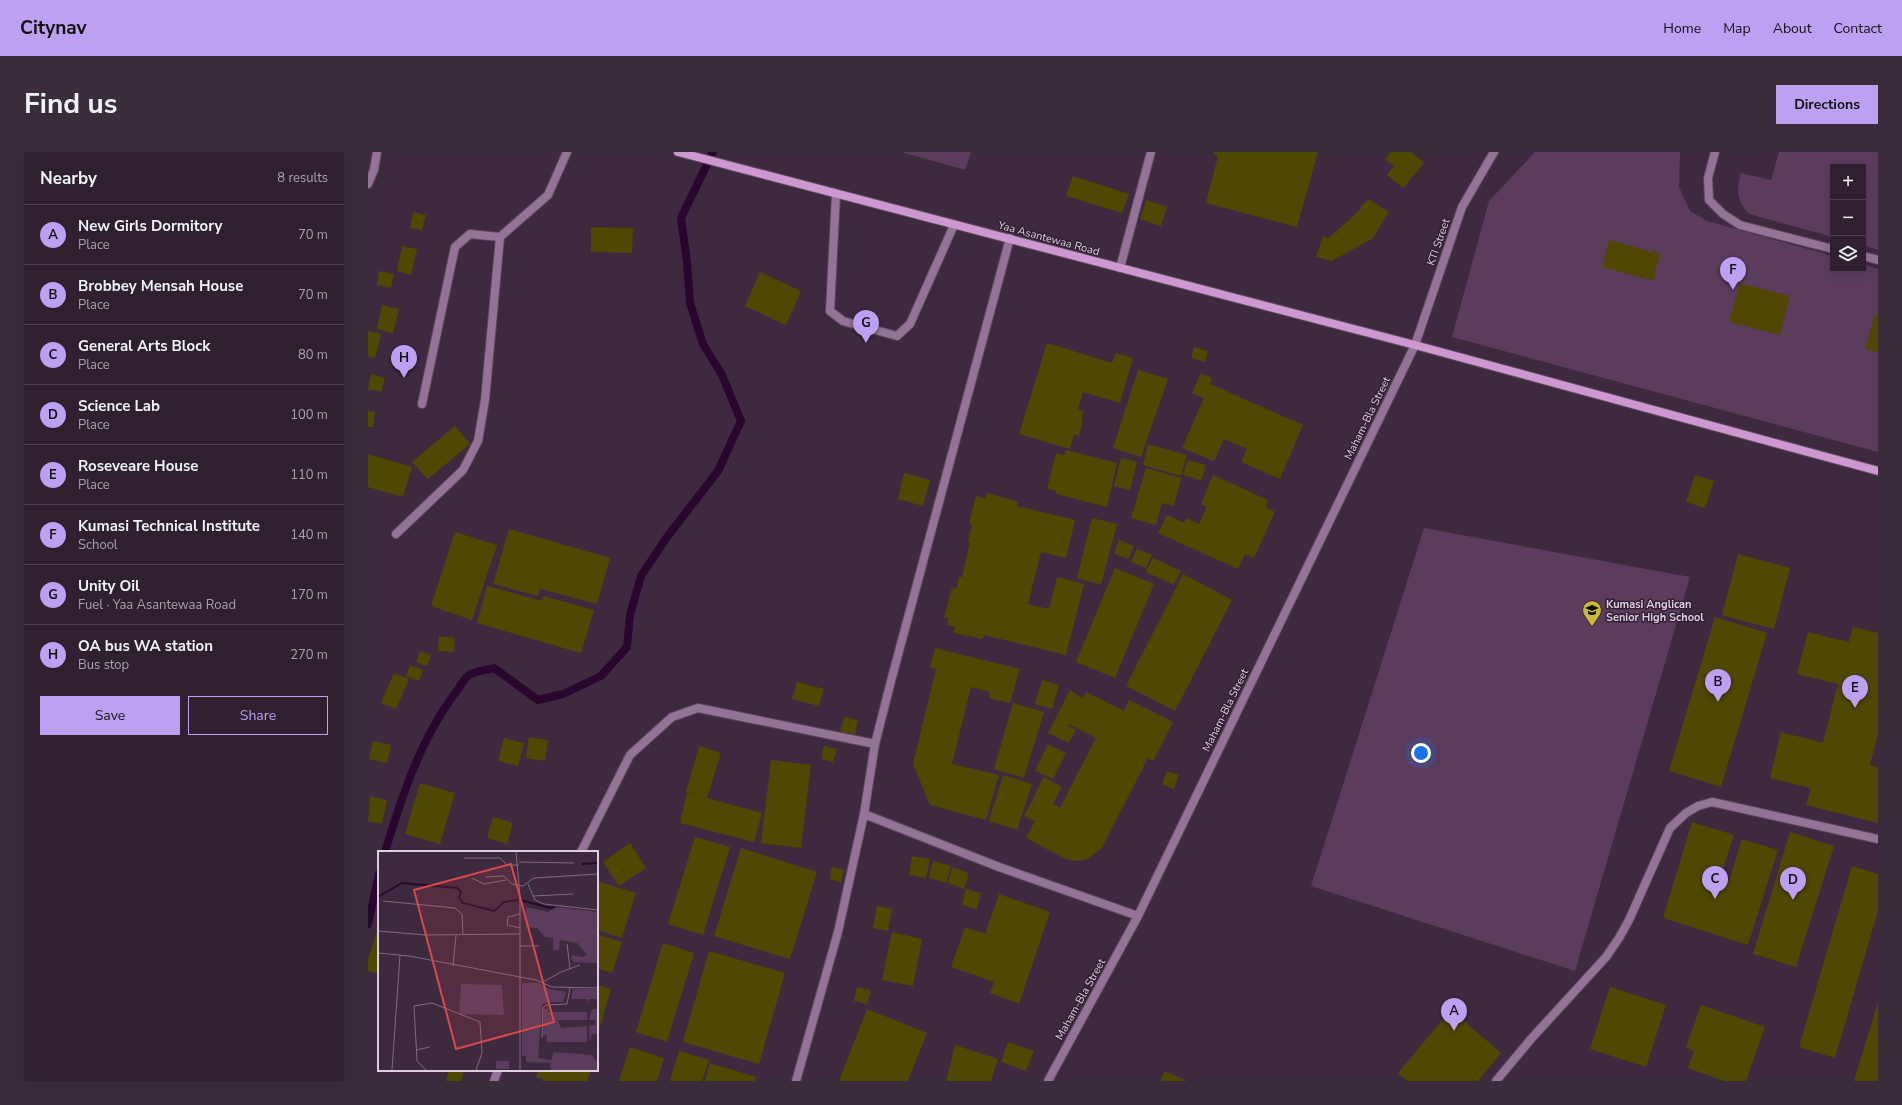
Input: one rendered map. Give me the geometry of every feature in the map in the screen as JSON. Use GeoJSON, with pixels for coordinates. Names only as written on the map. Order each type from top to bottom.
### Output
{"type":"FeatureCollection","features":[{"type":"Feature","properties":{"kind":"street"},"geometry":{"type":"LineString","coordinates":[[368,184],[374,170],[377,152]]}},
{"type":"Feature","properties":{"kind":"street"},"geometry":{"type":"LineString","coordinates":[[396,534],[463,470],[478,441],[485,400],[500,237],[548,195],[567,152]]}},
{"type":"Feature","properties":{"kind":"street","name":"Yaa Asantewaa Road"},"geometry":{"type":"LineString","coordinates":[[678,152],[1415,345],[1878,471]]}},
{"type":"Feature","properties":{"kind":"street"},"geometry":{"type":"LineString","coordinates":[[1120,268],[1151,152]]}},
{"type":"Feature","properties":{"kind":"street","name":"KTI Street"},"geometry":{"type":"LineString","coordinates":[[1415,345],[1462,207],[1494,152]]}},
{"type":"Feature","properties":{"kind":"street"},"geometry":{"type":"LineString","coordinates":[[1715,152],[1708,178],[1709,200],[1723,214],[1740,225],[1830,248]]}},
{"type":"Feature","properties":{"kind":"street"},"geometry":{"type":"LineString","coordinates":[[836,194],[830,311],[843,321],[897,336],[910,324],[954,225]]}},
{"type":"Feature","properties":{"kind":"street"},"geometry":{"type":"LineString","coordinates":[[422,404],[455,247],[470,234],[500,237]]}},
{"type":"Feature","properties":{"kind":"street"},"geometry":{"type":"LineString","coordinates":[[796,1081],[838,932],[864,814],[875,744],[1010,238]]}},
{"type":"Feature","properties":{"kind":"street"},"geometry":{"type":"LineString","coordinates":[[1866,257],[1878,260]]}},
{"type":"Feature","properties":{"kind":"street","name":"Maham-Bla Street"},"geometry":{"type":"LineString","coordinates":[[1048,1081],[1138,916],[1415,345]]}},
{"type":"Feature","properties":{"kind":"street"},"geometry":{"type":"LineString","coordinates":[[582,851],[630,754],[672,717],[698,708],[875,744]]}},
{"type":"Feature","properties":{"kind":"street"},"geometry":{"type":"LineString","coordinates":[[1496,1081],[1531,1039],[1606,957],[1630,920],[1670,828],[1686,813],[1698,806],[1712,802],[1878,839]]}},
{"type":"Feature","properties":{"kind":"street"},"geometry":{"type":"LineString","coordinates":[[864,814],[999,867],[1138,916]]}},
{"type":"Feature","properties":{"kind":"street"},"geometry":{"type":"LineString","coordinates":[[494,1081],[498,1071]]}},
{"type":"Feature","properties":{"kind":"shaded area"},"geometry":{"type":"Polygon","coordinates":[[[901,152],[971,152],[965,170],[901,152]]]}},
{"type":"Feature","properties":{"kind":"shaded area"},"geometry":{"type":"Polygon","coordinates":[[[1535,152],[1680,152],[1679,187],[1690,211],[1707,221],[1830,255],[1830,272],[1866,272],[1866,265],[1878,269],[1878,452],[1452,337],[1489,201],[1535,152]]]}},
{"type":"Feature","properties":{"kind":"shaded area"},"geometry":{"type":"Polygon","coordinates":[[[1779,152],[1878,152],[1878,250],[1866,246],[1866,164],[1830,164],[1830,236],[1749,214],[1740,200],[1738,190],[1741,173],[1771,180],[1779,152]]]}},
{"type":"Feature","properties":{"kind":"shaded area"},"geometry":{"type":"Polygon","coordinates":[[[1424,528],[1690,577],[1575,971],[1311,886],[1424,528]]]}},
{"type":"Feature","properties":{"kind":"building"},"geometry":{"type":"Polygon","coordinates":[[[1214,152],[1318,152],[1297,227],[1206,203],[1218,156],[1213,154],[1214,152]]]}},
{"type":"Feature","properties":{"kind":"building"},"geometry":{"type":"Polygon","coordinates":[[[1391,152],[1411,152],[1424,163],[1403,188],[1387,175],[1394,166],[1385,159],[1391,152]]]}},
{"type":"Feature","properties":{"kind":"building"},"geometry":{"type":"Polygon","coordinates":[[[1073,176],[1129,194],[1122,213],[1066,196],[1073,176]]]}},
{"type":"Feature","properties":{"kind":"building"},"geometry":{"type":"Polygon","coordinates":[[[1368,199],[1389,212],[1373,238],[1332,261],[1316,257],[1323,236],[1329,238],[1361,209],[1361,206],[1368,199]]]}},
{"type":"Feature","properties":{"kind":"building"},"geometry":{"type":"Polygon","coordinates":[[[1146,200],[1167,207],[1161,226],[1140,219],[1146,200]]]}},
{"type":"Feature","properties":{"kind":"building"},"geometry":{"type":"Polygon","coordinates":[[[413,212],[426,215],[422,230],[410,228],[413,212]]]}},
{"type":"Feature","properties":{"kind":"building"},"geometry":{"type":"Polygon","coordinates":[[[591,227],[633,228],[632,253],[591,252],[591,227]]]}},
{"type":"Feature","properties":{"kind":"building"},"geometry":{"type":"Polygon","coordinates":[[[1609,240],[1660,254],[1653,281],[1602,267],[1609,240]]]}},
{"type":"Feature","properties":{"kind":"building"},"geometry":{"type":"Polygon","coordinates":[[[402,246],[417,249],[411,275],[397,271],[402,246]]]}},
{"type":"Feature","properties":{"kind":"building"},"geometry":{"type":"Polygon","coordinates":[[[379,271],[394,274],[391,288],[377,285],[379,271]]]}},
{"type":"Feature","properties":{"kind":"building"},"geometry":{"type":"Polygon","coordinates":[[[760,272],[801,291],[786,325],[745,306],[760,272]]]}},
{"type":"Feature","properties":{"kind":"building"},"geometry":{"type":"Polygon","coordinates":[[[1740,283],[1790,296],[1780,335],[1729,322],[1740,283]]]}},
{"type":"Feature","properties":{"kind":"building"},"geometry":{"type":"Polygon","coordinates":[[[382,305],[399,309],[393,333],[377,329],[382,305]]]}},
{"type":"Feature","properties":{"kind":"building"},"geometry":{"type":"Polygon","coordinates":[[[1875,314],[1878,315],[1878,353],[1865,349],[1875,314]]]}},
{"type":"Feature","properties":{"kind":"building"},"geometry":{"type":"Polygon","coordinates":[[[368,331],[381,334],[375,358],[368,356],[368,331]]]}},
{"type":"Feature","properties":{"kind":"building"},"geometry":{"type":"Polygon","coordinates":[[[1047,343],[1112,363],[1116,353],[1133,358],[1120,403],[1083,392],[1078,409],[1084,411],[1081,419],[1083,420],[1079,436],[1074,434],[1070,449],[1019,434],[1047,343]]]}},
{"type":"Feature","properties":{"kind":"building"},"geometry":{"type":"Polygon","coordinates":[[[1194,347],[1208,351],[1205,362],[1191,358],[1194,347]]]}},
{"type":"Feature","properties":{"kind":"building"},"geometry":{"type":"Polygon","coordinates":[[[1138,370],[1168,379],[1141,457],[1113,448],[1138,370]]]}},
{"type":"Feature","properties":{"kind":"building"},"geometry":{"type":"Polygon","coordinates":[[[1201,373],[1212,378],[1210,384],[1303,425],[1280,479],[1241,462],[1247,449],[1224,439],[1214,461],[1182,448],[1204,398],[1192,393],[1201,373]]]}},
{"type":"Feature","properties":{"kind":"building"},"geometry":{"type":"Polygon","coordinates":[[[371,374],[385,378],[381,392],[368,389],[371,374]]]}},
{"type":"Feature","properties":{"kind":"building"},"geometry":{"type":"Polygon","coordinates":[[[368,411],[375,412],[373,427],[368,427],[368,411]]]}},
{"type":"Feature","properties":{"kind":"building"},"geometry":{"type":"Polygon","coordinates":[[[455,426],[470,444],[428,479],[412,462],[455,426]]]}},
{"type":"Feature","properties":{"kind":"building"},"geometry":{"type":"Polygon","coordinates":[[[1148,444],[1187,455],[1181,476],[1143,465],[1148,444]]]}},
{"type":"Feature","properties":{"kind":"building"},"geometry":{"type":"Polygon","coordinates":[[[1066,450],[1117,463],[1107,507],[1056,494],[1056,491],[1047,489],[1056,453],[1065,455],[1066,450]]]}},
{"type":"Feature","properties":{"kind":"building"},"geometry":{"type":"Polygon","coordinates":[[[368,454],[412,467],[403,497],[368,487],[368,454]]]}},
{"type":"Feature","properties":{"kind":"building"},"geometry":{"type":"Polygon","coordinates":[[[1121,458],[1137,462],[1130,490],[1114,486],[1121,458]]]}},
{"type":"Feature","properties":{"kind":"building"},"geometry":{"type":"Polygon","coordinates":[[[1188,460],[1206,465],[1201,481],[1183,475],[1188,460]]]}},
{"type":"Feature","properties":{"kind":"building"},"geometry":{"type":"Polygon","coordinates":[[[1146,468],[1181,478],[1174,506],[1162,503],[1156,525],[1131,518],[1146,468]]]}},
{"type":"Feature","properties":{"kind":"building"},"geometry":{"type":"Polygon","coordinates":[[[904,473],[930,480],[923,506],[898,499],[904,473]]]}},
{"type":"Feature","properties":{"kind":"building"},"geometry":{"type":"Polygon","coordinates":[[[1213,475],[1268,500],[1266,507],[1275,512],[1254,558],[1245,554],[1238,569],[1158,533],[1167,515],[1184,523],[1186,518],[1199,524],[1207,507],[1201,504],[1213,475]]]}},
{"type":"Feature","properties":{"kind":"building"},"geometry":{"type":"Polygon","coordinates":[[[1695,475],[1714,481],[1705,508],[1686,502],[1695,475]]]}},
{"type":"Feature","properties":{"kind":"building"},"geometry":{"type":"Polygon","coordinates":[[[987,493],[1018,502],[1017,506],[1075,520],[1066,558],[1041,552],[1028,604],[1049,609],[1057,577],[1084,584],[1066,655],[984,635],[982,639],[954,633],[955,627],[947,625],[949,618],[944,617],[952,588],[956,589],[959,577],[962,577],[970,542],[968,541],[972,525],[969,524],[976,496],[985,498],[987,493]]]}},
{"type":"Feature","properties":{"kind":"building"},"geometry":{"type":"Polygon","coordinates":[[[1092,518],[1117,524],[1101,585],[1077,578],[1092,518]]]}},
{"type":"Feature","properties":{"kind":"building"},"geometry":{"type":"Polygon","coordinates":[[[509,529],[610,558],[597,604],[540,589],[538,596],[493,584],[509,529]]]}},
{"type":"Feature","properties":{"kind":"building"},"geometry":{"type":"Polygon","coordinates":[[[455,532],[497,545],[472,620],[431,606],[455,532]]]}},
{"type":"Feature","properties":{"kind":"building"},"geometry":{"type":"Polygon","coordinates":[[[1119,540],[1134,546],[1128,559],[1114,554],[1119,540]]]}},
{"type":"Feature","properties":{"kind":"building"},"geometry":{"type":"Polygon","coordinates":[[[1137,549],[1152,555],[1146,568],[1131,562],[1137,549]]]}},
{"type":"Feature","properties":{"kind":"building"},"geometry":{"type":"Polygon","coordinates":[[[1738,554],[1790,568],[1774,629],[1722,615],[1738,554]]]}},
{"type":"Feature","properties":{"kind":"building"},"geometry":{"type":"Polygon","coordinates":[[[1153,558],[1181,571],[1174,585],[1146,572],[1153,558]]]}},
{"type":"Feature","properties":{"kind":"building"},"geometry":{"type":"Polygon","coordinates":[[[1115,568],[1154,584],[1115,678],[1076,662],[1115,568]]]}},
{"type":"Feature","properties":{"kind":"building"},"geometry":{"type":"Polygon","coordinates":[[[1183,574],[1232,600],[1175,711],[1126,686],[1183,574]]]}},
{"type":"Feature","properties":{"kind":"building"},"geometry":{"type":"Polygon","coordinates":[[[487,586],[542,601],[543,596],[594,610],[581,653],[477,623],[487,586]]]}},
{"type":"Feature","properties":{"kind":"building"},"geometry":{"type":"Polygon","coordinates":[[[1715,617],[1767,633],[1721,787],[1669,771],[1715,617]]]}},
{"type":"Feature","properties":{"kind":"building"},"geometry":{"type":"Polygon","coordinates":[[[1853,627],[1878,633],[1878,734],[1870,765],[1878,767],[1878,823],[1806,805],[1811,788],[1770,778],[1781,732],[1823,743],[1838,684],[1797,674],[1808,632],[1849,642],[1853,627]]]}},
{"type":"Feature","properties":{"kind":"building"},"geometry":{"type":"Polygon","coordinates":[[[439,636],[455,638],[454,652],[438,651],[439,636]]]}},
{"type":"Feature","properties":{"kind":"building"},"geometry":{"type":"Polygon","coordinates":[[[935,648],[1020,669],[1010,703],[989,698],[990,692],[971,687],[952,764],[999,775],[986,820],[930,805],[913,764],[936,669],[930,667],[935,648]]]}},
{"type":"Feature","properties":{"kind":"building"},"geometry":{"type":"Polygon","coordinates":[[[420,651],[431,655],[427,666],[416,662],[420,651]]]}},
{"type":"Feature","properties":{"kind":"building"},"geometry":{"type":"Polygon","coordinates":[[[410,665],[423,670],[419,681],[406,676],[410,665]]]}},
{"type":"Feature","properties":{"kind":"building"},"geometry":{"type":"Polygon","coordinates":[[[394,673],[409,679],[396,709],[381,703],[394,673]]]}},
{"type":"Feature","properties":{"kind":"building"},"geometry":{"type":"Polygon","coordinates":[[[1042,680],[1059,685],[1052,709],[1035,704],[1042,680]]]}},
{"type":"Feature","properties":{"kind":"building"},"geometry":{"type":"Polygon","coordinates":[[[797,682],[824,689],[819,706],[792,699],[797,682]]]}},
{"type":"Feature","properties":{"kind":"building"},"geometry":{"type":"Polygon","coordinates":[[[1070,690],[1083,698],[1086,692],[1124,711],[1129,700],[1173,722],[1153,761],[1148,758],[1102,848],[1086,860],[1076,861],[1066,859],[1026,838],[1035,821],[1024,816],[1044,777],[1062,787],[1053,804],[1060,808],[1096,738],[1069,724],[1068,726],[1076,730],[1069,743],[1048,733],[1070,690]]]}},
{"type":"Feature","properties":{"kind":"building"},"geometry":{"type":"Polygon","coordinates":[[[1013,703],[1044,712],[1024,778],[994,769],[1013,703]]]}},
{"type":"Feature","properties":{"kind":"building"},"geometry":{"type":"Polygon","coordinates":[[[844,717],[858,720],[855,735],[840,732],[844,717]]]}},
{"type":"Feature","properties":{"kind":"building"},"geometry":{"type":"Polygon","coordinates":[[[529,737],[548,740],[545,761],[526,758],[529,737]]]}},
{"type":"Feature","properties":{"kind":"building"},"geometry":{"type":"Polygon","coordinates":[[[504,738],[524,743],[518,766],[498,761],[504,738]]]}},
{"type":"Feature","properties":{"kind":"building"},"geometry":{"type":"Polygon","coordinates":[[[373,741],[391,745],[387,763],[369,759],[373,741]]]}},
{"type":"Feature","properties":{"kind":"building"},"geometry":{"type":"Polygon","coordinates":[[[1048,744],[1066,753],[1053,779],[1035,771],[1048,744]]]}},
{"type":"Feature","properties":{"kind":"building"},"geometry":{"type":"Polygon","coordinates":[[[699,746],[721,753],[707,798],[762,813],[754,842],[680,823],[687,793],[696,795],[686,792],[699,746]]]}},
{"type":"Feature","properties":{"kind":"building"},"geometry":{"type":"Polygon","coordinates":[[[824,746],[837,749],[833,762],[821,759],[824,746]]]}},
{"type":"Feature","properties":{"kind":"building"},"geometry":{"type":"Polygon","coordinates":[[[771,760],[811,765],[801,848],[761,843],[771,760]]]}},
{"type":"Feature","properties":{"kind":"building"},"geometry":{"type":"Polygon","coordinates":[[[1167,771],[1179,775],[1174,789],[1162,784],[1167,771]]]}},
{"type":"Feature","properties":{"kind":"building"},"geometry":{"type":"Polygon","coordinates":[[[1003,775],[1032,784],[1017,830],[989,821],[1003,775]]]}},
{"type":"Feature","properties":{"kind":"building"},"geometry":{"type":"Polygon","coordinates":[[[420,783],[455,793],[440,844],[405,834],[420,783]]]}},
{"type":"Feature","properties":{"kind":"building"},"geometry":{"type":"Polygon","coordinates":[[[370,796],[387,800],[382,824],[368,821],[370,796]]]}},
{"type":"Feature","properties":{"kind":"building"},"geometry":{"type":"Polygon","coordinates":[[[493,817],[513,823],[507,844],[487,838],[493,817]]]}},
{"type":"Feature","properties":{"kind":"building"},"geometry":{"type":"Polygon","coordinates":[[[1692,822],[1734,835],[1720,878],[1729,881],[1742,839],[1778,850],[1748,945],[1663,918],[1692,822]]]}},
{"type":"Feature","properties":{"kind":"building"},"geometry":{"type":"Polygon","coordinates":[[[1790,832],[1834,846],[1796,967],[1753,954],[1790,832]]]}},
{"type":"Feature","properties":{"kind":"building"},"geometry":{"type":"Polygon","coordinates":[[[695,837],[730,847],[703,935],[668,924],[695,837]]]}},
{"type":"Feature","properties":{"kind":"building"},"geometry":{"type":"Polygon","coordinates":[[[630,843],[646,868],[619,886],[603,862],[630,843]]]}},
{"type":"Feature","properties":{"kind":"building"},"geometry":{"type":"Polygon","coordinates":[[[741,848],[817,872],[790,959],[714,936],[741,848]]]}},
{"type":"Feature","properties":{"kind":"building"},"geometry":{"type":"Polygon","coordinates":[[[912,856],[930,859],[926,878],[909,875],[912,856]]]}},
{"type":"Feature","properties":{"kind":"building"},"geometry":{"type":"Polygon","coordinates":[[[933,861],[951,866],[946,883],[929,878],[933,861]]]}},
{"type":"Feature","properties":{"kind":"building"},"geometry":{"type":"Polygon","coordinates":[[[1852,866],[1878,874],[1878,911],[1835,1058],[1799,1047],[1852,866]]]}},
{"type":"Feature","properties":{"kind":"building"},"geometry":{"type":"Polygon","coordinates":[[[832,867],[844,870],[841,882],[829,879],[832,867]]]}},
{"type":"Feature","properties":{"kind":"building"},"geometry":{"type":"Polygon","coordinates":[[[952,867],[969,873],[964,889],[948,883],[952,867]]]}},
{"type":"Feature","properties":{"kind":"building"},"geometry":{"type":"Polygon","coordinates":[[[598,881],[636,893],[622,938],[598,930],[598,881]]]}},
{"type":"Feature","properties":{"kind":"building"},"geometry":{"type":"Polygon","coordinates":[[[966,889],[981,893],[977,909],[962,905],[966,889]]]}},
{"type":"Feature","properties":{"kind":"building"},"geometry":{"type":"Polygon","coordinates":[[[999,894],[1050,912],[1019,1004],[990,993],[994,982],[951,967],[965,927],[985,934],[999,894]]]}},
{"type":"Feature","properties":{"kind":"building"},"geometry":{"type":"Polygon","coordinates":[[[877,906],[892,909],[888,931],[873,928],[877,906]]]}},
{"type":"Feature","properties":{"kind":"building"},"geometry":{"type":"Polygon","coordinates":[[[378,928],[378,974],[368,971],[368,959],[378,928]]]}},
{"type":"Feature","properties":{"kind":"building"},"geometry":{"type":"Polygon","coordinates":[[[892,932],[922,939],[913,986],[882,980],[892,932]]]}},
{"type":"Feature","properties":{"kind":"building"},"geometry":{"type":"Polygon","coordinates":[[[598,934],[622,942],[612,973],[598,968],[598,934]]]}},
{"type":"Feature","properties":{"kind":"building"},"geometry":{"type":"Polygon","coordinates":[[[663,943],[694,953],[667,1042],[636,1032],[663,943]]]}},
{"type":"Feature","properties":{"kind":"building"},"geometry":{"type":"Polygon","coordinates":[[[709,951],[785,973],[759,1064],[683,1042],[709,951]]]}},
{"type":"Feature","properties":{"kind":"building"},"geometry":{"type":"Polygon","coordinates":[[[598,985],[611,989],[598,1030],[598,985]]]}},
{"type":"Feature","properties":{"kind":"building"},"geometry":{"type":"Polygon","coordinates":[[[857,987],[871,990],[867,1004],[854,1001],[857,987]]]}},
{"type":"Feature","properties":{"kind":"building"},"geometry":{"type":"Polygon","coordinates":[[[1610,987],[1666,1005],[1646,1067],[1590,1049],[1610,987]]]}},
{"type":"Feature","properties":{"kind":"building"},"geometry":{"type":"Polygon","coordinates":[[[1878,1002],[1878,1081],[1854,1081],[1878,1002]]]}},
{"type":"Feature","properties":{"kind":"building"},"geometry":{"type":"Polygon","coordinates":[[[1701,1005],[1765,1027],[1746,1081],[1724,1081],[1688,1068],[1694,1051],[1686,1047],[1701,1005]]]}},
{"type":"Feature","properties":{"kind":"building"},"geometry":{"type":"Polygon","coordinates":[[[867,1009],[927,1033],[908,1081],[839,1081],[867,1009]]]}},
{"type":"Feature","properties":{"kind":"building"},"geometry":{"type":"Polygon","coordinates":[[[1451,1010],[1501,1053],[1478,1081],[1407,1081],[1398,1073],[1451,1010]]]}},
{"type":"Feature","properties":{"kind":"building"},"geometry":{"type":"Polygon","coordinates":[[[1008,1042],[1034,1051],[1026,1071],[1001,1062],[1008,1042]]]}},
{"type":"Feature","properties":{"kind":"building"},"geometry":{"type":"Polygon","coordinates":[[[955,1045],[998,1059],[991,1081],[946,1081],[955,1045]]]}},
{"type":"Feature","properties":{"kind":"building"},"geometry":{"type":"Polygon","coordinates":[[[630,1047],[664,1058],[657,1081],[619,1081],[630,1047]]]}},
{"type":"Feature","properties":{"kind":"building"},"geometry":{"type":"Polygon","coordinates":[[[679,1051],[709,1060],[702,1081],[670,1081],[679,1051]]]}},
{"type":"Feature","properties":{"kind":"building"},"geometry":{"type":"Polygon","coordinates":[[[710,1063],[756,1077],[755,1081],[705,1081],[710,1063]]]}},
{"type":"Feature","properties":{"kind":"building"},"geometry":{"type":"Polygon","coordinates":[[[449,1071],[464,1071],[461,1081],[446,1081],[449,1071]]]}},
{"type":"Feature","properties":{"kind":"building"},"geometry":{"type":"Polygon","coordinates":[[[538,1071],[591,1071],[587,1081],[542,1081],[543,1079],[536,1077],[538,1071]]]}},
{"type":"Feature","properties":{"kind":"building"},"geometry":{"type":"Polygon","coordinates":[[[1165,1071],[1187,1081],[1160,1081],[1165,1071]]]}},
{"type":"Feature","properties":{"kind":"waterway"},"geometry":{"type":"LineString","coordinates":[[385,851],[414,766],[434,725],[466,678],[474,673],[494,668],[538,700],[563,694],[601,676],[627,647],[630,615],[641,576],[667,537],[718,471],[741,421],[722,375],[703,344],[690,303],[687,262],[681,218],[713,152]]}},
{"type":"Feature","properties":{"kind":"waterway"},"geometry":{"type":"LineString","coordinates":[[368,924],[378,879]]}},
{"type":"Feature","properties":{"kind":"place","name":"Kumasi Technical Institute"},"geometry":{"type":"Point","coordinates":[1733,290]}},
{"type":"Feature","properties":{"kind":"place","name":"Unity Oil"},"geometry":{"type":"Point","coordinates":[866,343]}},
{"type":"Feature","properties":{"kind":"place","name":"OA bus WA station"},"geometry":{"type":"Point","coordinates":[404,378]}},
{"type":"Feature","properties":{"kind":"place","name":"Kumasi Anglican Senior High School"},"geometry":{"type":"Point","coordinates":[1592,627]}},
{"type":"Feature","properties":{"kind":"place","name":"Brobbey Mensah House"},"geometry":{"type":"Point","coordinates":[1718,702]}},
{"type":"Feature","properties":{"kind":"place","name":"Roseveare House"},"geometry":{"type":"Point","coordinates":[1855,708]}},
{"type":"Feature","properties":{"kind":"place","name":"General Arts Block"},"geometry":{"type":"Point","coordinates":[1715,899]}},
{"type":"Feature","properties":{"kind":"place","name":"Science Lab"},"geometry":{"type":"Point","coordinates":[1793,900]}},
{"type":"Feature","properties":{"kind":"place","name":"New Girls Dormitory"},"geometry":{"type":"Point","coordinates":[1454,1031]}}]}
